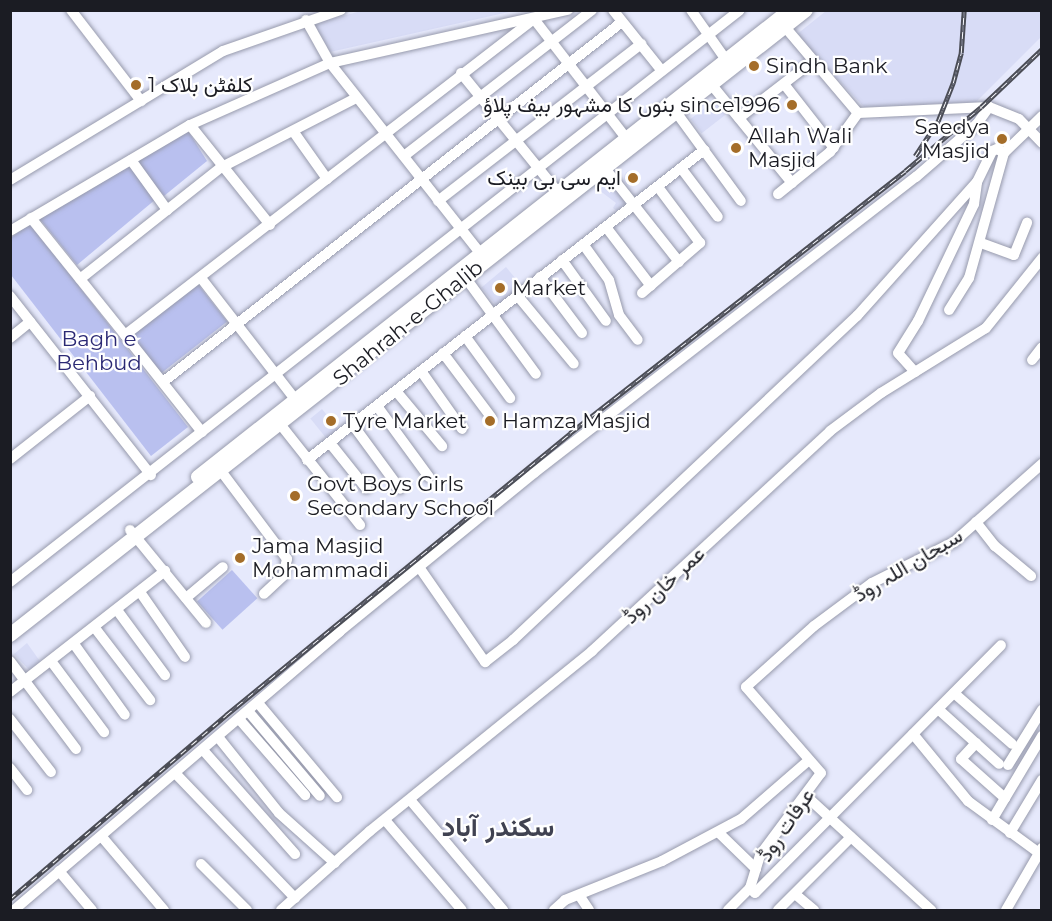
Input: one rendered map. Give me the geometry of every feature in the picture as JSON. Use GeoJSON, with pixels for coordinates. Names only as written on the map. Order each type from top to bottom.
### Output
{"type":"FeatureCollection","features":[{"type":"Feature","properties":{"kind":"main road","name":"Shahrah-e-Ghalib"},"geometry":{"type":"LineString","coordinates":[[10,636],[295,399],[479,252],[790,10]]}},
{"type":"Feature","properties":{"kind":"main road","name":"Shahrah-e-Ghalib"},"geometry":{"type":"LineString","coordinates":[[10,626],[221,471],[806,10]]}},
{"type":"Feature","properties":{"kind":"street"},"geometry":{"type":"LineString","coordinates":[[71,10],[141,101]]}},
{"type":"Feature","properties":{"kind":"street"},"geometry":{"type":"LineString","coordinates":[[10,180],[223,51],[306,20],[341,10]]}},
{"type":"Feature","properties":{"kind":"street"},"geometry":{"type":"LineString","coordinates":[[10,231],[190,125],[330,63],[568,10]]}},
{"type":"Feature","properties":{"kind":"street"},"geometry":{"type":"LineString","coordinates":[[404,156],[592,10]]}},
{"type":"Feature","properties":{"kind":"street"},"geometry":{"type":"LineString","coordinates":[[613,10],[662,71]]}},
{"type":"Feature","properties":{"kind":"street"},"geometry":{"type":"LineString","coordinates":[[691,10],[726,60]]}},
{"type":"Feature","properties":{"kind":"street"},"geometry":{"type":"LineString","coordinates":[[10,582],[151,475],[274,372],[740,10]]}},
{"type":"Feature","properties":{"kind":"street"},"geometry":{"type":"LineString","coordinates":[[534,19],[626,138]]}},
{"type":"Feature","properties":{"kind":"street"},"geometry":{"type":"LineString","coordinates":[[125,335],[270,225],[461,73],[534,19]]}},
{"type":"Feature","properties":{"kind":"street"},"geometry":{"type":"LineString","coordinates":[[306,20],[330,63],[356,98],[479,252]]}},
{"type":"Feature","properties":{"kind":"street"},"geometry":{"type":"LineString","coordinates":[[163,382],[622,22]]}},
{"type":"Feature","properties":{"kind":"street"},"geometry":{"type":"LineString","coordinates":[[785,27],[858,114]]}},
{"type":"Feature","properties":{"kind":"street"},"geometry":{"type":"LineString","coordinates":[[438,201],[640,45]]}},
{"type":"Feature","properties":{"kind":"street"},"geometry":{"type":"LineString","coordinates":[[739,118],[813,61]]}},
{"type":"Feature","properties":{"kind":"street"},"geometry":{"type":"LineString","coordinates":[[461,73],[557,191]]}},
{"type":"Feature","properties":{"kind":"street"},"geometry":{"type":"LineString","coordinates":[[711,84],[792,183]]}},
{"type":"Feature","properties":{"kind":"street"},"geometry":{"type":"LineString","coordinates":[[784,84],[834,148]]}},
{"type":"Feature","properties":{"kind":"street"},"geometry":{"type":"LineString","coordinates":[[80,279],[220,168],[356,98]]}},
{"type":"Feature","properties":{"kind":"street"},"geometry":{"type":"LineString","coordinates":[[858,114],[989,107],[1019,119],[1027,131],[1041,143]]}},
{"type":"Feature","properties":{"kind":"street"},"geometry":{"type":"LineString","coordinates":[[15,910],[419,567],[916,177],[977,124],[989,107]]}},
{"type":"Feature","properties":{"kind":"street"},"geometry":{"type":"LineString","coordinates":[[675,112],[741,201]]}},
{"type":"Feature","properties":{"kind":"street"},"geometry":{"type":"LineString","coordinates":[[778,194],[834,148],[858,114]]}},
{"type":"Feature","properties":{"kind":"street"},"geometry":{"type":"LineString","coordinates":[[950,310],[969,278],[981,243],[1004,153],[1041,116]]}},
{"type":"Feature","properties":{"kind":"street"},"geometry":{"type":"LineString","coordinates":[[190,125],[220,168],[270,225]]}},
{"type":"Feature","properties":{"kind":"street"},"geometry":{"type":"LineString","coordinates":[[293,131],[327,179]]}},
{"type":"Feature","properties":{"kind":"street"},"geometry":{"type":"LineString","coordinates":[[419,567],[485,662],[513,640],[857,316],[977,182],[992,151],[997,149],[1004,153]]}},
{"type":"Feature","properties":{"kind":"street"},"geometry":{"type":"LineString","coordinates":[[307,460],[704,150]]}},
{"type":"Feature","properties":{"kind":"street"},"geometry":{"type":"LineString","coordinates":[[130,160],[167,210]]}},
{"type":"Feature","properties":{"kind":"street"},"geometry":{"type":"LineString","coordinates":[[604,167],[679,262]]}},
{"type":"Feature","properties":{"kind":"street"},"geometry":{"type":"LineString","coordinates":[[681,168],[718,218]]}},
{"type":"Feature","properties":{"kind":"street"},"geometry":{"type":"LineString","coordinates":[[915,372],[898,353],[918,321],[974,204],[977,182]]}},
{"type":"Feature","properties":{"kind":"street"},"geometry":{"type":"LineString","coordinates":[[606,227],[646,290],[700,241],[658,187]]}},
{"type":"Feature","properties":{"kind":"street"},"geometry":{"type":"LineString","coordinates":[[31,218],[202,432]]}},
{"type":"Feature","properties":{"kind":"street"},"geometry":{"type":"LineString","coordinates":[[981,243],[1014,255],[1027,223]]}},
{"type":"Feature","properties":{"kind":"street"},"geometry":{"type":"LineString","coordinates":[[583,243],[609,280],[619,315],[638,340]]}},
{"type":"Feature","properties":{"kind":"street","name":"عمر خان روڈ"},"geometry":{"type":"LineString","coordinates":[[281,910],[385,820],[592,651],[830,431],[915,372],[986,328],[1041,258]]}},
{"type":"Feature","properties":{"kind":"street"},"geometry":{"type":"LineString","coordinates":[[562,260],[606,321]]}},
{"type":"Feature","properties":{"kind":"street"},"geometry":{"type":"LineString","coordinates":[[465,277],[536,374]]}},
{"type":"Feature","properties":{"kind":"street"},"geometry":{"type":"LineString","coordinates":[[540,277],[582,333]]}},
{"type":"Feature","properties":{"kind":"street"},"geometry":{"type":"LineString","coordinates":[[201,278],[295,399]]}},
{"type":"Feature","properties":{"kind":"street"},"geometry":{"type":"LineString","coordinates":[[517,295],[574,364]]}},
{"type":"Feature","properties":{"kind":"street"},"geometry":{"type":"LineString","coordinates":[[10,296],[151,475]]}},
{"type":"Feature","properties":{"kind":"street"},"geometry":{"type":"LineString","coordinates":[[10,338],[30,322]]}},
{"type":"Feature","properties":{"kind":"street"},"geometry":{"type":"LineString","coordinates":[[465,336],[510,398]]}},
{"type":"Feature","properties":{"kind":"street"},"geometry":{"type":"LineString","coordinates":[[1032,360],[1041,347]]}},
{"type":"Feature","properties":{"kind":"street"},"geometry":{"type":"LineString","coordinates":[[443,353],[491,417]]}},
{"type":"Feature","properties":{"kind":"street"},"geometry":{"type":"LineString","coordinates":[[421,371],[462,429]]}},
{"type":"Feature","properties":{"kind":"street"},"geometry":{"type":"LineString","coordinates":[[396,391],[442,446]]}},
{"type":"Feature","properties":{"kind":"street"},"geometry":{"type":"LineString","coordinates":[[10,459],[90,396]]}},
{"type":"Feature","properties":{"kind":"street"},"geometry":{"type":"LineString","coordinates":[[376,406],[429,477]]}},
{"type":"Feature","properties":{"kind":"street"},"geometry":{"type":"LineString","coordinates":[[280,424],[360,525]]}},
{"type":"Feature","properties":{"kind":"street"},"geometry":{"type":"LineString","coordinates":[[353,425],[400,489]]}},
{"type":"Feature","properties":{"kind":"street"},"geometry":{"type":"LineString","coordinates":[[330,443],[366,488]]}},
{"type":"Feature","properties":{"kind":"street","name":"سبحان اللہ روڈ"},"geometry":{"type":"LineString","coordinates":[[746,687],[814,626],[872,583],[954,542],[1041,465]]}},
{"type":"Feature","properties":{"kind":"street"},"geometry":{"type":"LineString","coordinates":[[221,471],[287,559],[283,576],[264,594]]}},
{"type":"Feature","properties":{"kind":"street"},"geometry":{"type":"LineString","coordinates":[[976,522],[995,546],[1031,576]]}},
{"type":"Feature","properties":{"kind":"street"},"geometry":{"type":"LineString","coordinates":[[133,534],[206,623]]}},
{"type":"Feature","properties":{"kind":"street"},"geometry":{"type":"LineString","coordinates":[[186,598],[223,567]]}},
{"type":"Feature","properties":{"kind":"street"},"geometry":{"type":"LineString","coordinates":[[10,692],[95,628],[165,571]]}},
{"type":"Feature","properties":{"kind":"street"},"geometry":{"type":"LineString","coordinates":[[140,592],[185,657]]}},
{"type":"Feature","properties":{"kind":"street"},"geometry":{"type":"LineString","coordinates":[[117,610],[165,675]]}},
{"type":"Feature","properties":{"kind":"street"},"geometry":{"type":"LineString","coordinates":[[95,628],[150,700]]}},
{"type":"Feature","properties":{"kind":"street"},"geometry":{"type":"LineString","coordinates":[[74,644],[125,715]]}},
{"type":"Feature","properties":{"kind":"street"},"geometry":{"type":"LineString","coordinates":[[750,888],[755,893],[1001,645]]}},
{"type":"Feature","properties":{"kind":"street"},"geometry":{"type":"LineString","coordinates":[[10,661],[76,749]]}},
{"type":"Feature","properties":{"kind":"street"},"geometry":{"type":"LineString","coordinates":[[51,661],[104,732]]}},
{"type":"Feature","properties":{"kind":"street","name":"عرفات روڈ"},"geometry":{"type":"LineString","coordinates":[[728,910],[750,888],[760,855],[821,774],[746,687]]}},
{"type":"Feature","properties":{"kind":"street"},"geometry":{"type":"LineString","coordinates":[[954,693],[1012,744]]}},
{"type":"Feature","properties":{"kind":"street"},"geometry":{"type":"LineString","coordinates":[[258,702],[337,797]]}},
{"type":"Feature","properties":{"kind":"street"},"geometry":{"type":"LineString","coordinates":[[938,709],[975,743],[1004,764],[1037,728],[1041,710]]}},
{"type":"Feature","properties":{"kind":"street"},"geometry":{"type":"LineString","coordinates":[[248,711],[320,796]]}},
{"type":"Feature","properties":{"kind":"street"},"geometry":{"type":"LineString","coordinates":[[10,719],[51,772]]}},
{"type":"Feature","properties":{"kind":"street"},"geometry":{"type":"LineString","coordinates":[[238,719],[305,795]]}},
{"type":"Feature","properties":{"kind":"street"},"geometry":{"type":"LineString","coordinates":[[913,734],[968,801],[1010,833],[1040,851],[1006,910]]}},
{"type":"Feature","properties":{"kind":"street"},"geometry":{"type":"LineString","coordinates":[[992,820],[1041,736]]}},
{"type":"Feature","properties":{"kind":"street"},"geometry":{"type":"LineString","coordinates":[[218,737],[279,813],[335,863]]}},
{"type":"Feature","properties":{"kind":"street"},"geometry":{"type":"LineString","coordinates":[[975,743],[961,759],[1005,798]]}},
{"type":"Feature","properties":{"kind":"street"},"geometry":{"type":"LineString","coordinates":[[203,750],[295,854]]}},
{"type":"Feature","properties":{"kind":"street"},"geometry":{"type":"LineString","coordinates":[[554,910],[579,895],[659,862],[741,819],[809,760]]}},
{"type":"Feature","properties":{"kind":"street"},"geometry":{"type":"LineString","coordinates":[[10,768],[27,790]]}},
{"type":"Feature","properties":{"kind":"street"},"geometry":{"type":"LineString","coordinates":[[176,774],[295,897]]}},
{"type":"Feature","properties":{"kind":"street"},"geometry":{"type":"LineString","coordinates":[[1010,833],[1041,780]]}},
{"type":"Feature","properties":{"kind":"street"},"geometry":{"type":"LineString","coordinates":[[805,795],[931,910]]}},
{"type":"Feature","properties":{"kind":"street"},"geometry":{"type":"LineString","coordinates":[[411,801],[503,910]]}},
{"type":"Feature","properties":{"kind":"street"},"geometry":{"type":"LineString","coordinates":[[385,820],[462,910]]}},
{"type":"Feature","properties":{"kind":"street"},"geometry":{"type":"LineString","coordinates":[[717,832],[756,869]]}},
{"type":"Feature","properties":{"kind":"street"},"geometry":{"type":"LineString","coordinates":[[102,837],[164,910]]}},
{"type":"Feature","properties":{"kind":"street"},"geometry":{"type":"LineString","coordinates":[[778,910],[851,837]]}},
{"type":"Feature","properties":{"kind":"street"},"geometry":{"type":"LineString","coordinates":[[201,864],[247,910]]}},
{"type":"Feature","properties":{"kind":"street"},"geometry":{"type":"LineString","coordinates":[[59,871],[92,910]]}},
{"type":"Feature","properties":{"kind":"street"},"geometry":{"type":"LineString","coordinates":[[795,894],[814,910]]}},
{"type":"Feature","properties":{"kind":"street"},"geometry":{"type":"LineString","coordinates":[[579,895],[589,910]]}},
{"type":"Feature","properties":{"kind":"shaded area"},"geometry":{"type":"Polygon","coordinates":[[[361,11],[513,11],[330,52],[315,27],[317,23],[361,11]]]}},
{"type":"Feature","properties":{"kind":"shaded area"},"geometry":{"type":"Polygon","coordinates":[[[826,11],[1041,11],[1041,37],[976,102],[864,107],[796,35],[826,11]]]}},
{"type":"Feature","properties":{"kind":"shaded area"},"geometry":{"type":"Polygon","coordinates":[[[715,100],[726,114],[702,133],[691,119],[715,100]]]}},
{"type":"Feature","properties":{"kind":"shaded area"},"geometry":{"type":"Polygon","coordinates":[[[632,170],[640,178],[632,186],[624,178],[632,170]]]}},
{"type":"Feature","properties":{"kind":"shaded area"},"geometry":{"type":"Polygon","coordinates":[[[610,180],[628,201],[617,211],[613,208],[616,203],[599,190],[610,180]]]}},
{"type":"Feature","properties":{"kind":"shaded area"},"geometry":{"type":"Polygon","coordinates":[[[506,267],[523,287],[498,307],[481,288],[506,267]]]}},
{"type":"Feature","properties":{"kind":"shaded area"},"geometry":{"type":"Polygon","coordinates":[[[322,409],[338,429],[327,439],[310,418],[322,409]]]}},
{"type":"Feature","properties":{"kind":"shaded area"},"geometry":{"type":"Polygon","coordinates":[[[27,643],[42,664],[31,672],[14,654],[27,643]]]}},
{"type":"Feature","properties":{"kind":"green space"},"geometry":{"type":"Polygon","coordinates":[[[185,126],[207,161],[164,196],[133,157],[185,126]]]}},
{"type":"Feature","properties":{"kind":"green space"},"geometry":{"type":"Polygon","coordinates":[[[129,163],[156,199],[77,265],[39,218],[129,163]]]}},
{"type":"Feature","properties":{"kind":"green space","name":"Bagh e Behbud"},"geometry":{"type":"Polygon","coordinates":[[[30,223],[188,427],[151,456],[11,275],[11,238],[30,223]]]}},
{"type":"Feature","properties":{"kind":"green space"},"geometry":{"type":"Polygon","coordinates":[[[197,283],[227,322],[160,374],[130,335],[197,283]]]}},
{"type":"Feature","properties":{"kind":"green space"},"geometry":{"type":"Polygon","coordinates":[[[232,570],[257,598],[222,630],[197,601],[232,570]]]}},
{"type":"Feature","properties":{"kind":"railway"},"geometry":{"type":"LineString","coordinates":[[915,156],[938,121],[953,83],[961,53],[964,10]]}},
{"type":"Feature","properties":{"kind":"railway"},"geometry":{"type":"LineString","coordinates":[[10,899],[226,715],[570,433],[905,171],[981,107],[1042,49]]}},
{"type":"Feature","properties":{"kind":"place","name":"Sindh Bank"},"geometry":{"type":"Point","coordinates":[754,66]}},
{"type":"Feature","properties":{"kind":"place","name":"کلفٹن بلاک 1"},"geometry":{"type":"Point","coordinates":[136,85]}},
{"type":"Feature","properties":{"kind":"place","name":"بنوں کا مشہور بیف پلاؤ since1996"},"geometry":{"type":"Point","coordinates":[792,105]}},
{"type":"Feature","properties":{"kind":"place","name":"Saedya Masjid"},"geometry":{"type":"Point","coordinates":[1002,139]}},
{"type":"Feature","properties":{"kind":"place","name":"Allah Wali Masjid"},"geometry":{"type":"Point","coordinates":[736,148]}},
{"type":"Feature","properties":{"kind":"place","name":"ایم سی بی بینک"},"geometry":{"type":"Point","coordinates":[633,178]}},
{"type":"Feature","properties":{"kind":"place","name":"Market"},"geometry":{"type":"Point","coordinates":[500,288]}},
{"type":"Feature","properties":{"kind":"place","name":"Tyre Market"},"geometry":{"type":"Point","coordinates":[331,421]}},
{"type":"Feature","properties":{"kind":"place","name":"Hamza Masjid"},"geometry":{"type":"Point","coordinates":[490,421]}},
{"type":"Feature","properties":{"kind":"place","name":"Govt Boys Girls Secondary School"},"geometry":{"type":"Point","coordinates":[295,496]}},
{"type":"Feature","properties":{"kind":"place","name":"Jama Masjid Mohammadi"},"geometry":{"type":"Point","coordinates":[240,558]}},
{"type":"Feature","properties":{"kind":"district","name":"سکندر آباد"},"geometry":{"type":"Point","coordinates":[498,827]}}]}
